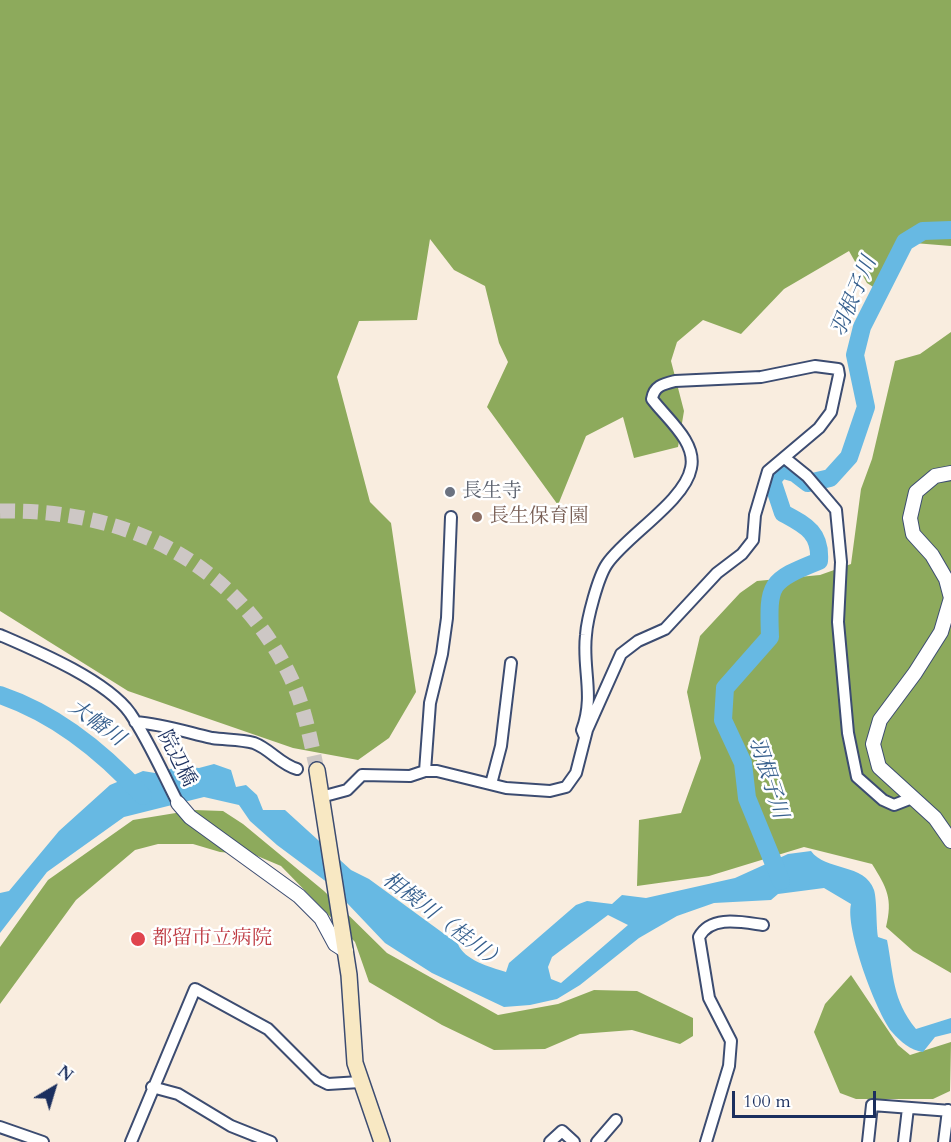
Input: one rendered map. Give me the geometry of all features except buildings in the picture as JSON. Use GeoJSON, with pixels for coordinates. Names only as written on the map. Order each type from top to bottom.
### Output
{"type":"FeatureCollection","features":[{"type":"Feature","properties":{"kind":"main road"},"geometry":{"type":"LineString","coordinates":[[317,770],[346,951],[355,1063],[382,1142]]}},
{"type":"Feature","properties":{"kind":"street"},"geometry":{"type":"LineString","coordinates":[[322,800],[347,790],[362,775],[410,776],[425,771],[437,771],[491,784],[550,791],[566,787],[576,773],[585,737],[621,654],[638,641],[664,629],[717,573],[742,554],[753,540],[755,515],[768,471],[786,459],[819,428],[831,412],[839,375],[838,369],[814,366],[761,377],[675,381],[662,385],[653,393],[652,399],[689,445],[692,468],[683,488],[606,565],[585,635],[589,698],[588,713],[582,730],[585,737]]}},
{"type":"Feature","properties":{"kind":"street"},"geometry":{"type":"LineString","coordinates":[[786,459],[807,476],[836,510],[841,562],[838,622],[843,699],[857,777],[882,800],[894,805],[912,798]]}},
{"type":"Feature","properties":{"kind":"street"},"geometry":{"type":"LineString","coordinates":[[951,473],[934,476],[916,492],[910,518],[913,534],[932,555],[946,579],[951,598],[941,632],[915,673],[880,720],[873,744],[879,767],[935,819],[951,840]]}},
{"type":"Feature","properties":{"kind":"street"},"geometry":{"type":"LineString","coordinates":[[425,771],[430,703],[442,654],[447,618],[451,518]]}},
{"type":"Feature","properties":{"kind":"street","name":"院辺橋"},"geometry":{"type":"LineString","coordinates":[[0,635],[72,669],[124,706],[141,732],[178,803]]}},
{"type":"Feature","properties":{"kind":"street"},"geometry":{"type":"LineString","coordinates":[[491,784],[501,746],[511,663]]}},
{"type":"Feature","properties":{"kind":"street"},"geometry":{"type":"LineString","coordinates":[[135,722],[161,724],[212,738],[252,743],[263,747],[285,765],[297,769]]}},
{"type":"Feature","properties":{"kind":"street"},"geometry":{"type":"LineString","coordinates":[[178,803],[190,817],[299,896],[321,918],[335,944],[346,951]]}},
{"type":"Feature","properties":{"kind":"street"},"geometry":{"type":"LineString","coordinates":[[706,1142],[729,1066],[732,1041],[709,998],[699,938],[706,926],[720,922],[763,925]]}},
{"type":"Feature","properties":{"kind":"street"},"geometry":{"type":"LineString","coordinates":[[131,1142],[152,1087],[195,989],[268,1029],[318,1079],[334,1084],[360,1082]]}},
{"type":"Feature","properties":{"kind":"street"},"geometry":{"type":"LineString","coordinates":[[152,1087],[178,1094],[231,1126],[271,1142]]}},
{"type":"Feature","properties":{"kind":"street"},"geometry":{"type":"LineString","coordinates":[[868,1142],[872,1105],[950,1111],[944,1142]]}},
{"type":"Feature","properties":{"kind":"street"},"geometry":{"type":"LineString","coordinates":[[904,1142],[908,1108]]}},
{"type":"Feature","properties":{"kind":"street"},"geometry":{"type":"LineString","coordinates":[[597,1142],[616,1120]]}},
{"type":"Feature","properties":{"kind":"street"},"geometry":{"type":"LineString","coordinates":[[0,1126],[43,1142]]}},
{"type":"Feature","properties":{"kind":"street"},"geometry":{"type":"LineString","coordinates":[[550,1142],[562,1131],[574,1142]]}},
{"type":"Feature","properties":{"kind":"green space"},"geometry":{"type":"Polygon","coordinates":[[[0,0],[951,0],[951,246],[914,243],[878,290],[867,283],[849,251],[784,289],[741,334],[703,320],[677,342],[671,361],[684,411],[678,447],[634,458],[623,417],[586,436],[558,505],[487,407],[508,362],[499,343],[485,286],[454,270],[430,239],[417,320],[359,321],[337,377],[370,502],[391,523],[416,692],[389,738],[358,760],[293,748],[128,691],[0,611],[0,0]]]}},
{"type":"Feature","properties":{"kind":"green space"},"geometry":{"type":"Polygon","coordinates":[[[951,332],[951,973],[913,951],[886,927],[889,901],[882,880],[872,864],[804,847],[709,876],[637,886],[639,820],[681,813],[701,758],[687,692],[700,636],[740,593],[757,581],[820,575],[851,564],[861,489],[872,459],[895,361],[920,354],[951,332]]]}},
{"type":"Feature","properties":{"kind":"green space"},"geometry":{"type":"Polygon","coordinates":[[[194,810],[223,811],[243,824],[324,891],[387,953],[498,1015],[558,1004],[594,990],[637,991],[693,1018],[693,1036],[680,1044],[632,1030],[580,1034],[545,1049],[494,1050],[442,1025],[369,982],[355,942],[281,866],[255,855],[220,852],[193,844],[158,844],[135,850],[76,900],[0,1004],[0,947],[48,880],[133,820],[194,810]]]}},
{"type":"Feature","properties":{"kind":"green space"},"geometry":{"type":"Polygon","coordinates":[[[851,975],[898,1045],[910,1055],[951,1042],[950,1091],[933,1099],[856,1099],[840,1093],[814,1032],[825,1004],[851,975]]]}},
{"type":"Feature","properties":{"kind":"water"},"geometry":{"type":"Polygon","coordinates":[[[214,764],[231,770],[236,787],[246,785],[257,795],[263,810],[285,810],[351,870],[369,879],[458,944],[461,950],[472,959],[506,972],[509,963],[576,905],[587,901],[612,904],[622,895],[646,898],[735,878],[788,854],[811,851],[825,862],[854,871],[869,881],[875,894],[878,937],[887,940],[895,987],[902,1008],[916,1029],[951,1018],[951,1033],[935,1037],[923,1052],[906,1045],[892,1032],[885,1022],[863,970],[850,916],[851,904],[824,888],[778,894],[771,900],[714,903],[677,916],[639,938],[580,985],[557,999],[530,1005],[504,1007],[432,973],[385,943],[328,883],[277,845],[250,821],[239,805],[204,797],[124,817],[47,872],[0,933],[0,893],[9,891],[59,831],[110,785],[143,771],[155,773],[182,766],[199,768],[214,764]],[[608,915],[552,957],[548,967],[551,979],[561,983],[628,925],[608,915]]]}},
{"type":"Feature","properties":{"kind":"waterway","name":"羽根子川"},"geometry":{"type":"LineString","coordinates":[[781,881],[747,798],[743,763],[723,720],[725,688],[770,637],[771,594],[775,586],[790,574],[819,561],[819,551],[814,536],[805,526],[783,513],[772,480],[781,469],[795,473],[808,483],[830,478],[849,457],[866,407],[855,355],[862,327],[905,242],[923,231],[951,230]]}},
{"type":"Feature","properties":{"kind":"waterway","name":"大幡川"},"geometry":{"type":"LineString","coordinates":[[0,695],[21,703],[78,736],[143,796]]}},
{"type":"Feature","properties":{"kind":"tunnel"},"geometry":{"type":"LineString","coordinates":[[0,511],[46,513],[89,519],[131,531],[170,549],[205,571],[237,600],[265,634],[289,674],[303,709],[317,770]]}},
{"type":"Feature","properties":{"kind":"place","name":"長生寺"},"geometry":{"type":"Point","coordinates":[450,492]}},
{"type":"Feature","properties":{"kind":"place","name":"長生保育園"},"geometry":{"type":"Point","coordinates":[477,517]}},
{"type":"Feature","properties":{"kind":"place","name":"都留市立病院"},"geometry":{"type":"Point","coordinates":[138,939]}},
{"type":"Feature","properties":{"kind":"water label","name":"相模川（桂川）"},"geometry":{"type":"Point","coordinates":[443,922]}}]}
